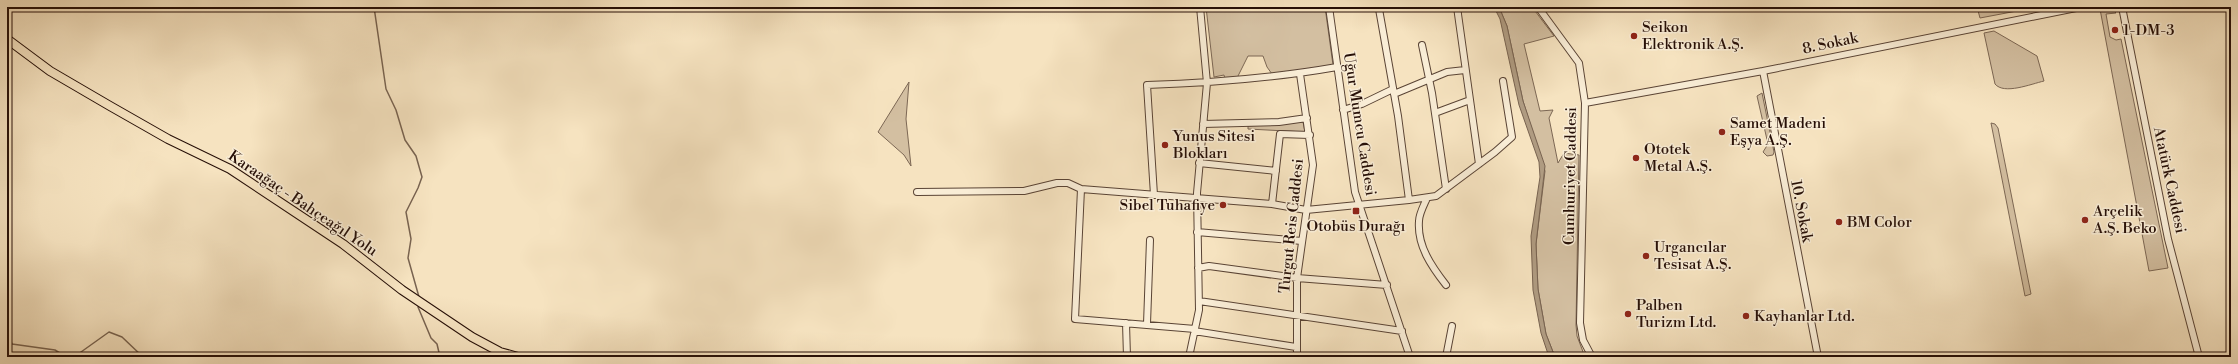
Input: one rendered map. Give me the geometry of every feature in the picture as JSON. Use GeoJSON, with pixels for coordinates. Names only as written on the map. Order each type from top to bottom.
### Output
{"type":"FeatureCollection","features":[{"type":"Feature","properties":{"kind":"main road","name":"Karaağaç - Bahçeağıl Yolu"},"geometry":{"type":"LineString","coordinates":[[7,39],[50,71],[110,106],[168,139],[230,169],[343,244],[402,290],[472,337],[500,352],[518,357]]}},
{"type":"Feature","properties":{"kind":"street"},"geometry":{"type":"LineString","coordinates":[[1189,357],[1199,301],[1197,198],[1207,83],[1200,7]]}},
{"type":"Feature","properties":{"kind":"street","name":"Uğur Mumcu Caddesi"},"geometry":{"type":"LineString","coordinates":[[1329,7],[1343,110],[1359,204],[1410,357]]}},
{"type":"Feature","properties":{"kind":"street"},"geometry":{"type":"LineString","coordinates":[[1457,7],[1479,164]]}},
{"type":"Feature","properties":{"kind":"street","name":"Cumhuriyet Caddesi"},"geometry":{"type":"LineString","coordinates":[[1538,7],[1579,63],[1585,103],[1580,323],[1583,340],[1592,357]]}},
{"type":"Feature","properties":{"kind":"street","name":"8. Sokak"},"geometry":{"type":"LineString","coordinates":[[1585,103],[1762,71],[2081,7]]}},
{"type":"Feature","properties":{"kind":"street","name":"Atatürk Caddesi"},"geometry":{"type":"LineString","coordinates":[[2122,7],[2168,239],[2199,357]]}},
{"type":"Feature","properties":{"kind":"street"},"geometry":{"type":"LineString","coordinates":[[1379,9],[1394,91],[1409,200]]}},
{"type":"Feature","properties":{"kind":"street"},"geometry":{"type":"LineString","coordinates":[[1422,45],[1435,113],[1446,189]]}},
{"type":"Feature","properties":{"kind":"street"},"geometry":{"type":"LineString","coordinates":[[1154,195],[1146,85],[1207,83],[1300,74],[1337,67]]}},
{"type":"Feature","properties":{"kind":"street"},"geometry":{"type":"LineString","coordinates":[[1343,110],[1368,102],[1428,78],[1447,72],[1465,70]]}},
{"type":"Feature","properties":{"kind":"street","name":"10. Sokak"},"geometry":{"type":"LineString","coordinates":[[1762,71],[1818,357]]}},
{"type":"Feature","properties":{"kind":"street","name":"Turgut Reis Caddesi"},"geometry":{"type":"LineString","coordinates":[[1297,357],[1297,278],[1313,165],[1310,135],[1300,74]]}},
{"type":"Feature","properties":{"kind":"street"},"geometry":{"type":"LineString","coordinates":[[917,192],[1024,191],[1057,183],[1068,183],[1081,189],[1272,204],[1306,210],[1427,198],[1436,196],[1446,189],[1512,137],[1503,81]]}},
{"type":"Feature","properties":{"kind":"street"},"geometry":{"type":"LineString","coordinates":[[1435,113],[1470,100]]}},
{"type":"Feature","properties":{"kind":"street"},"geometry":{"type":"LineString","coordinates":[[1203,124],[1279,122],[1307,118]]}},
{"type":"Feature","properties":{"kind":"street"},"geometry":{"type":"LineString","coordinates":[[1272,204],[1280,134],[1310,135]]}},
{"type":"Feature","properties":{"kind":"street"},"geometry":{"type":"LineString","coordinates":[[1199,163],[1276,171]]}},
{"type":"Feature","properties":{"kind":"street"},"geometry":{"type":"LineString","coordinates":[[1081,189],[1075,319],[1147,324],[1195,330],[1296,347]]}},
{"type":"Feature","properties":{"kind":"street"},"geometry":{"type":"LineString","coordinates":[[1427,198],[1419,220],[1423,248],[1430,265],[1446,285]]}},
{"type":"Feature","properties":{"kind":"street"},"geometry":{"type":"LineString","coordinates":[[1197,232],[1302,241]]}},
{"type":"Feature","properties":{"kind":"street"},"geometry":{"type":"LineString","coordinates":[[1147,324],[1150,240]]}},
{"type":"Feature","properties":{"kind":"street"},"geometry":{"type":"LineString","coordinates":[[1198,268],[1209,266],[1297,278],[1376,286],[1387,285]]}},
{"type":"Feature","properties":{"kind":"street"},"geometry":{"type":"LineString","coordinates":[[1199,301],[1296,314],[1402,331]]}},
{"type":"Feature","properties":{"kind":"street"},"geometry":{"type":"LineString","coordinates":[[1126,323],[1127,357]]}},
{"type":"Feature","properties":{"kind":"street"},"geometry":{"type":"LineString","coordinates":[[1446,357],[1452,326]]}},
{"type":"Feature","properties":{"kind":"shaded area"},"geometry":{"type":"Polygon","coordinates":[[[1206,7],[1325,7],[1333,65],[1272,74],[1267,67],[1263,56],[1248,56],[1237,78],[1225,79],[1224,75],[1214,77],[1206,7]]]}},
{"type":"Feature","properties":{"kind":"shaded area"},"geometry":{"type":"Polygon","coordinates":[[[1494,7],[1499,7],[1507,26],[1523,101],[1545,166],[1536,244],[1538,289],[1546,334],[1555,357],[1549,357],[1541,333],[1533,290],[1531,236],[1540,177],[1539,162],[1519,105],[1500,19],[1494,7]]]}},
{"type":"Feature","properties":{"kind":"shaded area"},"geometry":{"type":"Polygon","coordinates":[[[1499,7],[1532,7],[1554,36],[1524,44],[1540,111],[1553,110],[1549,118],[1558,163],[1564,153],[1579,155],[1576,325],[1577,336],[1585,357],[1555,357],[1546,334],[1538,289],[1536,244],[1545,171],[1523,101],[1507,26],[1499,7]]]}},
{"type":"Feature","properties":{"kind":"shaded area"},"geometry":{"type":"Polygon","coordinates":[[[1977,7],[2038,7],[1980,18],[1977,7]]]}},
{"type":"Feature","properties":{"kind":"shaded area"},"geometry":{"type":"Polygon","coordinates":[[[2111,8],[2116,13],[2106,14],[2110,37],[2116,40],[2121,39],[2168,268],[2149,271],[2100,9],[2111,8]]]}},
{"type":"Feature","properties":{"kind":"shaded area"},"geometry":{"type":"Polygon","coordinates":[[[1994,31],[2037,56],[2044,81],[2011,89],[2005,89],[1995,84],[1984,33],[1994,31]]]}},
{"type":"Feature","properties":{"kind":"shaded area"},"geometry":{"type":"Polygon","coordinates":[[[909,82],[906,119],[911,166],[904,155],[878,132],[909,82]]]}},
{"type":"Feature","properties":{"kind":"shaded area"},"geometry":{"type":"Polygon","coordinates":[[[1762,93],[1774,152],[1773,155],[1767,156],[1763,152],[1768,144],[1757,96],[1762,93]]]}},
{"type":"Feature","properties":{"kind":"shaded area"},"geometry":{"type":"Polygon","coordinates":[[[1303,122],[1305,132],[1248,129],[1248,126],[1303,122]]]}},
{"type":"Feature","properties":{"kind":"shaded area"},"geometry":{"type":"Polygon","coordinates":[[[1991,123],[1995,124],[1998,128],[2031,294],[2025,296],[1991,123]]]}},
{"type":"Feature","properties":{"kind":"waterway"},"geometry":{"type":"LineString","coordinates":[[374,7],[386,89],[396,110],[405,140],[416,156],[422,177],[406,212],[411,239],[408,258],[419,297]]}},
{"type":"Feature","properties":{"kind":"waterway"},"geometry":{"type":"LineString","coordinates":[[418,307],[431,338],[437,344],[440,357]]}},
{"type":"Feature","properties":{"kind":"waterway"},"geometry":{"type":"LineString","coordinates":[[7,330],[12,344],[55,350],[66,357]]}},
{"type":"Feature","properties":{"kind":"waterway"},"geometry":{"type":"LineString","coordinates":[[74,357],[109,332],[122,337],[143,357]]}},
{"type":"Feature","properties":{"kind":"waterway"},"geometry":{"type":"LineString","coordinates":[[7,343],[12,344]]}},
{"type":"Feature","properties":{"kind":"place","name":"1-DM-3"},"geometry":{"type":"Point","coordinates":[2115,30]}},
{"type":"Feature","properties":{"kind":"place","name":"Seikon Elektronik A.Ş."},"geometry":{"type":"Point","coordinates":[1634,36]}},
{"type":"Feature","properties":{"kind":"place","name":"Samet Madeni Eşya A.Ş."},"geometry":{"type":"Point","coordinates":[1722,132]}},
{"type":"Feature","properties":{"kind":"place","name":"Yunus Sitesi Blokları"},"geometry":{"type":"Point","coordinates":[1165,145]}},
{"type":"Feature","properties":{"kind":"place","name":"Ototek Metal A.Ş."},"geometry":{"type":"Point","coordinates":[1636,158]}},
{"type":"Feature","properties":{"kind":"place","name":"Sibel Tuhafiye"},"geometry":{"type":"Point","coordinates":[1223,205]}},
{"type":"Feature","properties":{"kind":"place","name":"Otobüs Durağı"},"geometry":{"type":"Point","coordinates":[1356,211]}},
{"type":"Feature","properties":{"kind":"place","name":"Arçelik A.Ş. Beko"},"geometry":{"type":"Point","coordinates":[2085,220]}},
{"type":"Feature","properties":{"kind":"place","name":"BM Color"},"geometry":{"type":"Point","coordinates":[1839,222]}},
{"type":"Feature","properties":{"kind":"place","name":"Urgancılar Tesisat A.Ş."},"geometry":{"type":"Point","coordinates":[1646,256]}},
{"type":"Feature","properties":{"kind":"place","name":"Palben Turizm Ltd."},"geometry":{"type":"Point","coordinates":[1628,314]}},
{"type":"Feature","properties":{"kind":"place","name":"Kayhanlar Ltd."},"geometry":{"type":"Point","coordinates":[1746,316]}}]}
